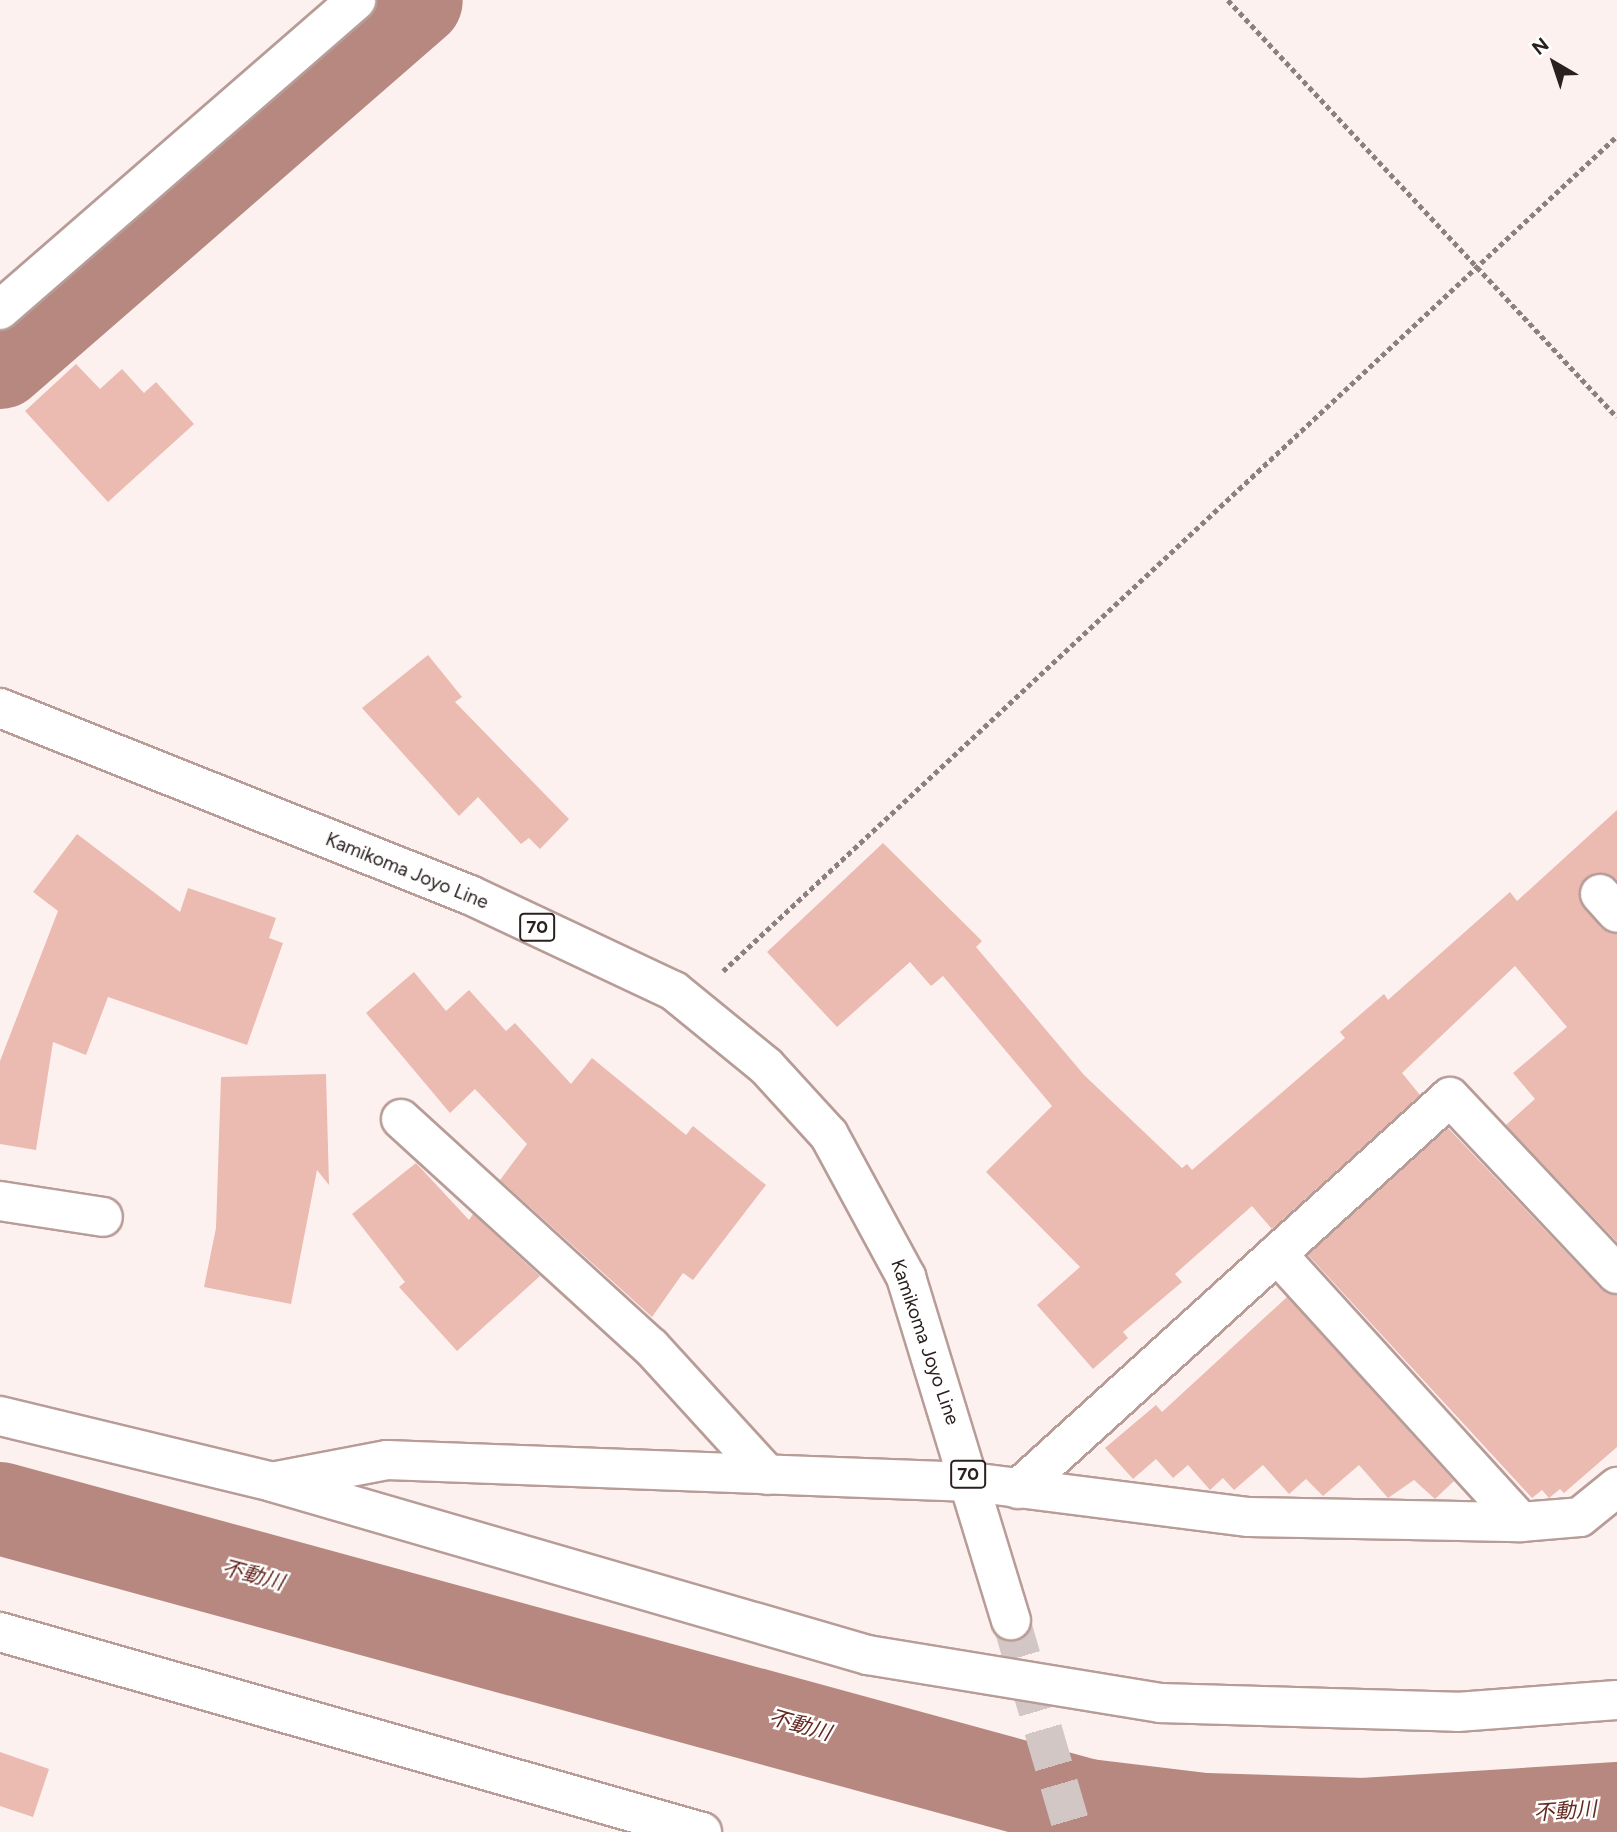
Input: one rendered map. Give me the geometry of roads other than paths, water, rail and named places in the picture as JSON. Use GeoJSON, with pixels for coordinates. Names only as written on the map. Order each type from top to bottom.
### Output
{"type":"FeatureCollection","features":[{"type":"Feature","properties":{"kind":"street"},"geometry":{"type":"LineString","coordinates":[[0,310],[356,0]]}},
{"type":"Feature","properties":{"kind":"street","name":"Kamikoma Joyo Line"},"geometry":{"type":"LineString","coordinates":[[0,708],[470,895],[691,1004],[799,1100],[858,1179],[906,1276],[1011,1620]]}},
{"type":"Feature","properties":{"kind":"street"},"geometry":{"type":"LineString","coordinates":[[1018,1489],[1450,1097],[1617,1274]]}},
{"type":"Feature","properties":{"kind":"street"},"geometry":{"type":"LineString","coordinates":[[401,1119],[651,1347],[768,1475]]}},
{"type":"Feature","properties":{"kind":"street"},"geometry":{"type":"LineString","coordinates":[[0,1201],[103,1217]]}},
{"type":"Feature","properties":{"kind":"street"},"geometry":{"type":"LineString","coordinates":[[1277,1254],[1521,1521]]}},
{"type":"Feature","properties":{"kind":"street"},"geometry":{"type":"LineString","coordinates":[[0,1416],[272,1482],[868,1655],[1160,1703],[1457,1712],[1617,1700]]}},
{"type":"Feature","properties":{"kind":"street"},"geometry":{"type":"LineString","coordinates":[[272,1482],[387,1460],[971,1482],[1249,1517],[1521,1521],[1580,1517],[1617,1487]]}},
{"type":"Feature","properties":{"kind":"street"},"geometry":{"type":"LineString","coordinates":[[0,1632],[702,1832]]}},
{"type":"Feature","properties":{"kind":"waterway"},"geometry":{"type":"LineString","coordinates":[[0,362],[416,0]]}},
{"type":"Feature","properties":{"kind":"waterway","name":"不動川"},"geometry":{"type":"LineString","coordinates":[[0,1508],[1087,1805],[1205,1819],[1363,1824],[1617,1808]]}},
{"type":"Feature","properties":{"kind":"tunnel"},"geometry":{"type":"LineString","coordinates":[[1011,1620],[1073,1832]]}}]}
